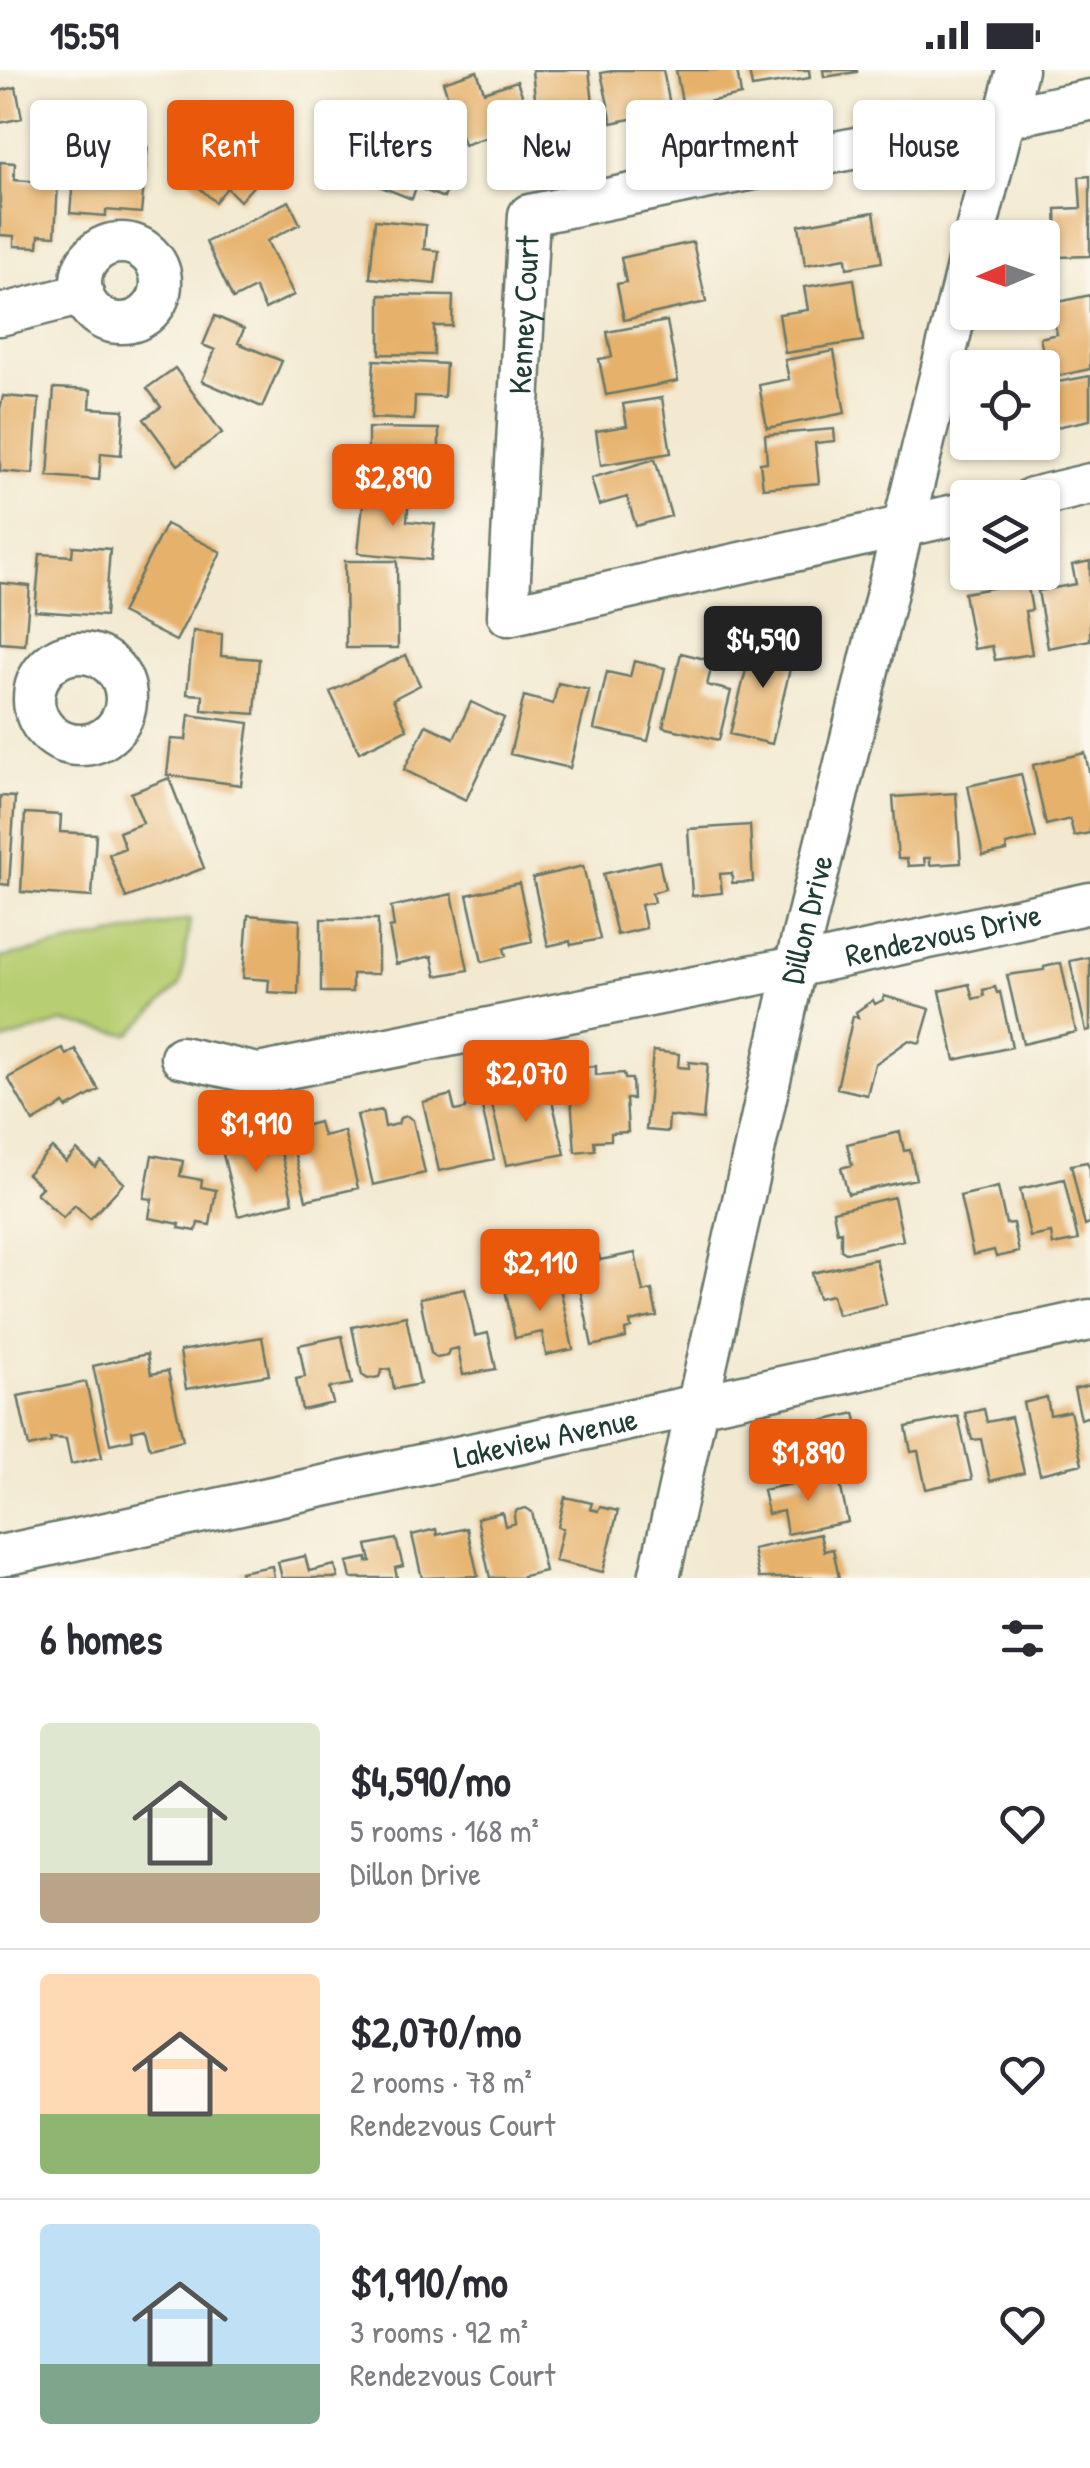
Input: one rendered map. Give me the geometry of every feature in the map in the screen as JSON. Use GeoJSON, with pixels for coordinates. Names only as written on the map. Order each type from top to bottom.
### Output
{"type":"FeatureCollection","features":[{"type":"Feature","properties":{"kind":"street"},"geometry":{"type":"LineString","coordinates":[[978,220],[1017,70]]}},
{"type":"Feature","properties":{"kind":"street"},"geometry":{"type":"LineString","coordinates":[[1003,119],[1090,100]]}},
{"type":"Feature","properties":{"kind":"street","name":"Kenney Court"},"geometry":{"type":"LineString","coordinates":[[901,527],[508,615],[529,215],[1003,119]]}},
{"type":"Feature","properties":{"kind":"street"},"geometry":{"type":"LineString","coordinates":[[0,315],[82,294]]}},
{"type":"Feature","properties":{"kind":"street","name":"Dillon Drive"},"geometry":{"type":"LineString","coordinates":[[659,1578],[795,967],[951,330]]}},
{"type":"Feature","properties":{"kind":"street"},"geometry":{"type":"LineString","coordinates":[[1060,491],[1090,484]]}},
{"type":"Feature","properties":{"kind":"street"},"geometry":{"type":"LineString","coordinates":[[901,527],[950,516]]}},
{"type":"Feature","properties":{"kind":"street","name":"Rendezvous Drive"},"geometry":{"type":"LineString","coordinates":[[181,1057],[258,1074],[795,967],[1090,903]]}},
{"type":"Feature","properties":{"kind":"street","name":"Lakeview Avenue"},"geometry":{"type":"LineString","coordinates":[[0,1556],[1090,1320]]}},
{"type":"Feature","properties":{"kind":"green space"},"geometry":{"type":"Polygon","coordinates":[[[190,919],[181,984],[130,1035],[63,1022],[0,1042],[0,958],[190,919]]]}},
{"type":"Feature","properties":{"kind":"building"},"geometry":{"type":"Polygon","coordinates":[[[532,70],[589,70],[593,100],[535,100],[532,70]]]}},
{"type":"Feature","properties":{"kind":"building"},"geometry":{"type":"Polygon","coordinates":[[[663,70],[669,100],[626,100],[626,120],[612,123],[601,73],[663,70]]]}},
{"type":"Feature","properties":{"kind":"building"},"geometry":{"type":"Polygon","coordinates":[[[676,70],[737,70],[741,95],[682,100],[676,70]]]}},
{"type":"Feature","properties":{"kind":"building"},"geometry":{"type":"Polygon","coordinates":[[[749,70],[809,70],[810,78],[752,87],[749,70]]]}},
{"type":"Feature","properties":{"kind":"building"},"geometry":{"type":"Polygon","coordinates":[[[823,70],[857,70],[857,72],[824,77],[823,70]]]}},
{"type":"Feature","properties":{"kind":"building"},"geometry":{"type":"Polygon","coordinates":[[[477,71],[484,92],[517,81],[524,100],[487,100],[487,137],[467,144],[467,100],[449,100],[443,82],[477,71]]]}},
{"type":"Feature","properties":{"kind":"building"},"geometry":{"type":"Polygon","coordinates":[[[16,87],[22,118],[0,123],[0,91],[16,87]]]}},
{"type":"Feature","properties":{"kind":"building"},"geometry":{"type":"Polygon","coordinates":[[[0,162],[15,163],[14,180],[30,181],[30,190],[58,190],[55,236],[39,235],[38,247],[14,246],[14,236],[0,235],[0,162]]]}},
{"type":"Feature","properties":{"kind":"building"},"geometry":{"type":"Polygon","coordinates":[[[1090,176],[1090,256],[1060,257],[1060,220],[1056,220],[1056,209],[1081,208],[1079,177],[1090,176]]]}},
{"type":"Feature","properties":{"kind":"building"},"geometry":{"type":"Polygon","coordinates":[[[72,190],[143,190],[141,213],[70,213],[72,190]]]}},
{"type":"Feature","properties":{"kind":"building"},"geometry":{"type":"Polygon","coordinates":[[[202,190],[225,190],[215,202],[202,190]]]}},
{"type":"Feature","properties":{"kind":"building"},"geometry":{"type":"Polygon","coordinates":[[[229,190],[250,190],[240,201],[229,190]]]}},
{"type":"Feature","properties":{"kind":"building"},"geometry":{"type":"Polygon","coordinates":[[[389,190],[415,190],[412,199],[389,190]]]}},
{"type":"Feature","properties":{"kind":"building"},"geometry":{"type":"Polygon","coordinates":[[[424,190],[447,190],[444,198],[424,190]]]}},
{"type":"Feature","properties":{"kind":"building"},"geometry":{"type":"Polygon","coordinates":[[[289,201],[300,224],[267,241],[294,295],[265,309],[255,288],[233,299],[206,242],[289,201]]]}},
{"type":"Feature","properties":{"kind":"building"},"geometry":{"type":"Polygon","coordinates":[[[874,212],[882,262],[847,268],[846,258],[805,265],[799,225],[874,212]]]}},
{"type":"Feature","properties":{"kind":"building"},"geometry":{"type":"Polygon","coordinates":[[[375,220],[426,225],[424,249],[439,251],[435,284],[370,278],[375,220]]]}},
{"type":"Feature","properties":{"kind":"building"},"geometry":{"type":"Polygon","coordinates":[[[693,242],[706,302],[624,320],[617,284],[626,282],[621,258],[693,242]]]}},
{"type":"Feature","properties":{"kind":"building"},"geometry":{"type":"Polygon","coordinates":[[[854,279],[863,341],[785,353],[779,314],[808,310],[804,287],[854,279]]]}},
{"type":"Feature","properties":{"kind":"building"},"geometry":{"type":"Polygon","coordinates":[[[380,295],[453,296],[452,326],[434,326],[434,355],[380,354],[380,295]]]}},
{"type":"Feature","properties":{"kind":"building"},"geometry":{"type":"Polygon","coordinates":[[[1090,295],[1090,369],[1060,376],[1060,350],[1043,350],[1040,338],[1060,330],[1060,302],[1090,295]]]}},
{"type":"Feature","properties":{"kind":"building"},"geometry":{"type":"Polygon","coordinates":[[[215,316],[244,329],[238,343],[282,361],[262,407],[202,381],[215,350],[203,345],[215,316]]]}},
{"type":"Feature","properties":{"kind":"building"},"geometry":{"type":"Polygon","coordinates":[[[667,321],[678,381],[606,395],[599,359],[612,357],[607,332],[667,321]]]}},
{"type":"Feature","properties":{"kind":"building"},"geometry":{"type":"Polygon","coordinates":[[[834,351],[845,413],[767,428],[759,385],[789,379],[785,360],[834,351]]]}},
{"type":"Feature","properties":{"kind":"building"},"geometry":{"type":"Polygon","coordinates":[[[374,360],[446,364],[444,397],[415,396],[414,420],[371,418],[374,360]]]}},
{"type":"Feature","properties":{"kind":"building"},"geometry":{"type":"Polygon","coordinates":[[[175,368],[222,433],[178,465],[144,419],[161,407],[147,388],[175,368]]]}},
{"type":"Feature","properties":{"kind":"building"},"geometry":{"type":"Polygon","coordinates":[[[1090,376],[1090,420],[1060,426],[1060,382],[1090,376]]]}},
{"type":"Feature","properties":{"kind":"building"},"geometry":{"type":"Polygon","coordinates":[[[54,388],[91,390],[90,408],[124,410],[121,455],[101,453],[99,480],[48,476],[54,388]]]}},
{"type":"Feature","properties":{"kind":"building"},"geometry":{"type":"Polygon","coordinates":[[[3,396],[39,399],[33,474],[0,471],[3,396]]]}},
{"type":"Feature","properties":{"kind":"building"},"geometry":{"type":"Polygon","coordinates":[[[662,398],[671,453],[601,465],[596,431],[627,426],[623,404],[662,398]]]}},
{"type":"Feature","properties":{"kind":"building"},"geometry":{"type":"Polygon","coordinates":[[[368,428],[439,429],[439,467],[403,467],[403,486],[368,486],[368,428]]]}},
{"type":"Feature","properties":{"kind":"building"},"geometry":{"type":"Polygon","coordinates":[[[834,429],[835,441],[815,443],[819,483],[763,488],[760,463],[767,462],[765,435],[834,429]]]}},
{"type":"Feature","properties":{"kind":"building"},"geometry":{"type":"Polygon","coordinates":[[[655,459],[671,516],[636,526],[627,497],[599,505],[591,478],[655,459]]]}},
{"type":"Feature","properties":{"kind":"building"},"geometry":{"type":"Polygon","coordinates":[[[364,493],[409,498],[407,521],[435,524],[431,560],[358,553],[364,493]]]}},
{"type":"Feature","properties":{"kind":"building"},"geometry":{"type":"Polygon","coordinates":[[[166,524],[221,552],[176,641],[121,613],[166,524]]]}},
{"type":"Feature","properties":{"kind":"building"},"geometry":{"type":"Polygon","coordinates":[[[73,546],[110,549],[105,616],[35,611],[40,554],[72,556],[73,546]]]}},
{"type":"Feature","properties":{"kind":"building"},"geometry":{"type":"Polygon","coordinates":[[[345,561],[397,561],[398,648],[346,648],[345,561]]]}},
{"type":"Feature","properties":{"kind":"building"},"geometry":{"type":"Polygon","coordinates":[[[1090,561],[1090,640],[1048,648],[1038,591],[1060,590],[1076,584],[1072,565],[1090,561]]]}},
{"type":"Feature","properties":{"kind":"building"},"geometry":{"type":"Polygon","coordinates":[[[0,583],[30,586],[25,645],[0,643],[0,583]]]}},
{"type":"Feature","properties":{"kind":"building"},"geometry":{"type":"Polygon","coordinates":[[[1028,590],[1032,610],[1025,611],[1032,654],[995,660],[992,646],[974,649],[964,593],[1028,590]]]}},
{"type":"Feature","properties":{"kind":"building"},"geometry":{"type":"Polygon","coordinates":[[[193,631],[222,634],[221,656],[259,659],[255,714],[202,710],[203,695],[187,694],[193,631]]]}},
{"type":"Feature","properties":{"kind":"building"},"geometry":{"type":"Polygon","coordinates":[[[754,638],[795,648],[772,744],[730,734],[754,638]]]}},
{"type":"Feature","properties":{"kind":"building"},"geometry":{"type":"Polygon","coordinates":[[[681,653],[713,661],[707,685],[731,691],[719,740],[663,727],[681,653]]]}},
{"type":"Feature","properties":{"kind":"building"},"geometry":{"type":"Polygon","coordinates":[[[406,655],[420,685],[393,699],[407,729],[359,752],[330,692],[406,655]]]}},
{"type":"Feature","properties":{"kind":"building"},"geometry":{"type":"Polygon","coordinates":[[[634,661],[665,668],[648,741],[594,729],[607,672],[630,677],[634,661]]]}},
{"type":"Feature","properties":{"kind":"building"},"geometry":{"type":"Polygon","coordinates":[[[558,683],[589,690],[570,768],[510,754],[524,696],[553,704],[558,683]]]}},
{"type":"Feature","properties":{"kind":"building"},"geometry":{"type":"Polygon","coordinates":[[[471,702],[504,718],[466,800],[404,770],[426,725],[454,738],[471,702]]]}},
{"type":"Feature","properties":{"kind":"building"},"geometry":{"type":"Polygon","coordinates":[[[189,715],[249,723],[241,785],[167,775],[171,739],[186,740],[189,715]]]}},
{"type":"Feature","properties":{"kind":"building"},"geometry":{"type":"Polygon","coordinates":[[[1085,753],[1090,776],[1090,833],[1074,836],[1070,819],[1046,825],[1033,765],[1085,753]]]}},
{"type":"Feature","properties":{"kind":"building"},"geometry":{"type":"Polygon","coordinates":[[[1021,774],[1036,838],[1006,845],[1007,851],[983,856],[968,786],[1021,774]]]}},
{"type":"Feature","properties":{"kind":"building"},"geometry":{"type":"Polygon","coordinates":[[[169,778],[204,868],[126,898],[109,854],[125,848],[119,832],[143,823],[131,793],[169,778]]]}},
{"type":"Feature","properties":{"kind":"building"},"geometry":{"type":"Polygon","coordinates":[[[956,793],[961,863],[930,865],[930,858],[924,858],[925,865],[908,866],[907,859],[898,859],[893,797],[956,793]]]}},
{"type":"Feature","properties":{"kind":"building"},"geometry":{"type":"Polygon","coordinates":[[[0,796],[15,797],[9,885],[0,884],[0,796]]]}},
{"type":"Feature","properties":{"kind":"building"},"geometry":{"type":"Polygon","coordinates":[[[25,813],[61,815],[60,832],[96,834],[92,897],[21,892],[25,813]]]}},
{"type":"Feature","properties":{"kind":"building"},"geometry":{"type":"Polygon","coordinates":[[[750,825],[753,882],[732,883],[732,873],[720,874],[722,893],[692,896],[688,829],[750,825]]]}},
{"type":"Feature","properties":{"kind":"building"},"geometry":{"type":"Polygon","coordinates":[[[659,861],[665,889],[652,893],[654,902],[641,905],[646,928],[617,935],[603,874],[659,861]]]}},
{"type":"Feature","properties":{"kind":"building"},"geometry":{"type":"Polygon","coordinates":[[[583,866],[600,939],[548,946],[533,878],[583,866]]]}},
{"type":"Feature","properties":{"kind":"building"},"geometry":{"type":"Polygon","coordinates":[[[519,883],[532,941],[504,948],[506,956],[482,962],[467,895],[519,883]]]}},
{"type":"Feature","properties":{"kind":"building"},"geometry":{"type":"Polygon","coordinates":[[[452,894],[468,970],[436,976],[432,956],[396,964],[389,928],[394,927],[391,907],[452,894]]]}},
{"type":"Feature","properties":{"kind":"building"},"geometry":{"type":"Polygon","coordinates":[[[248,915],[300,920],[298,994],[268,992],[269,980],[243,978],[248,915]]]}},
{"type":"Feature","properties":{"kind":"building"},"geometry":{"type":"Polygon","coordinates":[[[321,919],[378,919],[378,974],[352,974],[352,992],[321,992],[321,919]]]}},
{"type":"Feature","properties":{"kind":"building"},"geometry":{"type":"Polygon","coordinates":[[[1090,957],[1090,1030],[1086,1031],[1070,961],[1090,957]]]}},
{"type":"Feature","properties":{"kind":"building"},"geometry":{"type":"Polygon","coordinates":[[[1061,963],[1076,1032],[1023,1044],[1007,975],[1044,970],[1061,963]]]}},
{"type":"Feature","properties":{"kind":"building"},"geometry":{"type":"Polygon","coordinates":[[[969,984],[973,999],[984,996],[983,990],[995,987],[1000,992],[1012,1047],[955,1060],[940,991],[969,984]]]}},
{"type":"Feature","properties":{"kind":"building"},"geometry":{"type":"Polygon","coordinates":[[[884,996],[930,1009],[920,1043],[909,1040],[875,1064],[867,1095],[837,1088],[853,1016],[858,1017],[856,1012],[884,996]]]}},
{"type":"Feature","properties":{"kind":"building"},"geometry":{"type":"Polygon","coordinates":[[[62,1048],[66,1055],[75,1049],[99,1090],[33,1122],[8,1078],[62,1048]]]}},
{"type":"Feature","properties":{"kind":"building"},"geometry":{"type":"Polygon","coordinates":[[[653,1051],[679,1054],[678,1067],[689,1068],[689,1062],[708,1064],[703,1120],[669,1116],[668,1132],[646,1130],[653,1051]]]}},
{"type":"Feature","properties":{"kind":"building"},"geometry":{"type":"Polygon","coordinates":[[[596,1066],[596,1075],[624,1073],[625,1079],[632,1079],[633,1099],[626,1099],[628,1132],[611,1133],[611,1140],[594,1141],[595,1150],[575,1152],[569,1068],[596,1066]]]}},
{"type":"Feature","properties":{"kind":"building"},"geometry":{"type":"Polygon","coordinates":[[[522,1084],[525,1095],[550,1092],[565,1154],[506,1165],[489,1092],[522,1084]]]}},
{"type":"Feature","properties":{"kind":"building"},"geometry":{"type":"Polygon","coordinates":[[[451,1095],[455,1111],[465,1109],[467,1103],[481,1103],[494,1159],[439,1171],[423,1102],[451,1095]]]}},
{"type":"Feature","properties":{"kind":"building"},"geometry":{"type":"Polygon","coordinates":[[[382,1110],[385,1127],[398,1124],[400,1118],[407,1116],[413,1120],[425,1173],[373,1185],[357,1115],[382,1110]]]}},
{"type":"Feature","properties":{"kind":"building"},"geometry":{"type":"Polygon","coordinates":[[[319,1122],[323,1136],[344,1131],[358,1188],[306,1200],[289,1130],[319,1122]]]}},
{"type":"Feature","properties":{"kind":"building"},"geometry":{"type":"Polygon","coordinates":[[[900,1132],[904,1151],[910,1150],[916,1179],[848,1194],[841,1168],[852,1165],[847,1144],[900,1132]]]}},
{"type":"Feature","properties":{"kind":"building"},"geometry":{"type":"Polygon","coordinates":[[[255,1134],[258,1149],[279,1144],[293,1202],[238,1216],[220,1142],[255,1134]]]}},
{"type":"Feature","properties":{"kind":"building"},"geometry":{"type":"Polygon","coordinates":[[[52,1148],[66,1162],[77,1150],[95,1167],[101,1161],[124,1183],[90,1219],[75,1205],[63,1218],[36,1193],[42,1187],[27,1174],[52,1148]]]}},
{"type":"Feature","properties":{"kind":"building"},"geometry":{"type":"Polygon","coordinates":[[[152,1155],[183,1161],[180,1176],[202,1180],[201,1187],[216,1190],[210,1225],[198,1223],[196,1231],[149,1218],[152,1199],[144,1198],[152,1155]]]}},
{"type":"Feature","properties":{"kind":"building"},"geometry":{"type":"Polygon","coordinates":[[[1087,1162],[1090,1224],[1085,1226],[1071,1165],[1087,1162]]]}},
{"type":"Feature","properties":{"kind":"building"},"geometry":{"type":"Polygon","coordinates":[[[1064,1179],[1078,1240],[1053,1245],[1051,1233],[1030,1237],[1020,1189],[1064,1179]]]}},
{"type":"Feature","properties":{"kind":"building"},"geometry":{"type":"Polygon","coordinates":[[[998,1187],[1006,1224],[1013,1223],[1019,1252],[996,1257],[994,1250],[973,1255],[960,1196],[998,1187]]]}},
{"type":"Feature","properties":{"kind":"building"},"geometry":{"type":"Polygon","coordinates":[[[894,1197],[903,1240],[846,1253],[841,1250],[841,1231],[837,1232],[833,1211],[894,1197]]]}},
{"type":"Feature","properties":{"kind":"building"},"geometry":{"type":"Polygon","coordinates":[[[635,1253],[643,1292],[652,1290],[657,1316],[630,1322],[626,1338],[592,1346],[574,1260],[635,1253]]]}},
{"type":"Feature","properties":{"kind":"building"},"geometry":{"type":"Polygon","coordinates":[[[876,1259],[886,1304],[837,1315],[832,1295],[818,1298],[812,1273],[876,1259]]]}},
{"type":"Feature","properties":{"kind":"building"},"geometry":{"type":"Polygon","coordinates":[[[558,1278],[573,1349],[546,1355],[542,1332],[515,1338],[505,1289],[558,1278]]]}},
{"type":"Feature","properties":{"kind":"building"},"geometry":{"type":"Polygon","coordinates":[[[465,1289],[475,1336],[488,1333],[496,1369],[463,1375],[458,1348],[437,1358],[431,1353],[420,1298],[465,1289]]]}},
{"type":"Feature","properties":{"kind":"building"},"geometry":{"type":"Polygon","coordinates":[[[406,1316],[420,1384],[394,1389],[390,1369],[382,1370],[379,1377],[368,1379],[362,1375],[352,1327],[406,1316]]]}},
{"type":"Feature","properties":{"kind":"building"},"geometry":{"type":"Polygon","coordinates":[[[342,1336],[352,1384],[329,1388],[333,1403],[302,1410],[296,1379],[305,1377],[299,1345],[342,1336]]]}},
{"type":"Feature","properties":{"kind":"building"},"geometry":{"type":"Polygon","coordinates":[[[262,1337],[269,1375],[186,1389],[180,1351],[262,1337]]]}},
{"type":"Feature","properties":{"kind":"building"},"geometry":{"type":"Polygon","coordinates":[[[147,1354],[151,1374],[168,1371],[183,1440],[150,1448],[145,1428],[132,1431],[133,1439],[110,1444],[93,1366],[147,1354]]]}},
{"type":"Feature","properties":{"kind":"building"},"geometry":{"type":"Polygon","coordinates":[[[86,1382],[102,1457],[71,1464],[66,1439],[50,1438],[51,1442],[29,1447],[18,1396],[86,1382]]]}},
{"type":"Feature","properties":{"kind":"building"},"geometry":{"type":"Polygon","coordinates":[[[1090,1385],[1090,1416],[1081,1419],[1074,1389],[1090,1385]]]}},
{"type":"Feature","properties":{"kind":"building"},"geometry":{"type":"Polygon","coordinates":[[[1047,1397],[1050,1415],[1070,1411],[1082,1464],[1040,1474],[1023,1403],[1047,1397]]]}},
{"type":"Feature","properties":{"kind":"building"},"geometry":{"type":"Polygon","coordinates":[[[984,1409],[987,1422],[1011,1417],[1024,1473],[990,1481],[981,1439],[972,1440],[965,1413],[984,1409]]]}},
{"type":"Feature","properties":{"kind":"building"},"geometry":{"type":"Polygon","coordinates":[[[855,1413],[865,1456],[788,1475],[782,1448],[801,1443],[797,1427],[855,1413]]]}},
{"type":"Feature","properties":{"kind":"building"},"geometry":{"type":"Polygon","coordinates":[[[958,1416],[972,1479],[926,1489],[918,1451],[911,1452],[906,1427],[958,1416]]]}},
{"type":"Feature","properties":{"kind":"building"},"geometry":{"type":"Polygon","coordinates":[[[838,1474],[848,1522],[787,1534],[783,1511],[768,1514],[763,1490],[838,1474]]]}},
{"type":"Feature","properties":{"kind":"building"},"geometry":{"type":"Polygon","coordinates":[[[565,1497],[592,1503],[590,1509],[618,1511],[603,1572],[555,1561],[565,1497]]]}},
{"type":"Feature","properties":{"kind":"building"},"geometry":{"type":"Polygon","coordinates":[[[526,1508],[532,1512],[545,1571],[524,1578],[490,1578],[477,1518],[502,1512],[505,1526],[515,1523],[517,1510],[526,1508]]]}},
{"type":"Feature","properties":{"kind":"building"},"geometry":{"type":"Polygon","coordinates":[[[467,1528],[478,1576],[422,1578],[412,1535],[436,1529],[437,1535],[467,1528]]]}},
{"type":"Feature","properties":{"kind":"building"},"geometry":{"type":"Polygon","coordinates":[[[820,1534],[824,1551],[833,1549],[839,1578],[759,1578],[753,1549],[820,1534]]]}},
{"type":"Feature","properties":{"kind":"building"},"geometry":{"type":"Polygon","coordinates":[[[396,1539],[403,1566],[395,1568],[397,1578],[351,1578],[347,1562],[367,1558],[367,1562],[371,1561],[367,1545],[396,1539]]]}},
{"type":"Feature","properties":{"kind":"building"},"geometry":{"type":"Polygon","coordinates":[[[305,1556],[309,1571],[335,1565],[338,1578],[282,1578],[278,1562],[305,1556]]]}},
{"type":"Feature","properties":{"kind":"building"},"geometry":{"type":"Polygon","coordinates":[[[272,1566],[274,1578],[241,1578],[240,1572],[272,1566]]]}}]}
